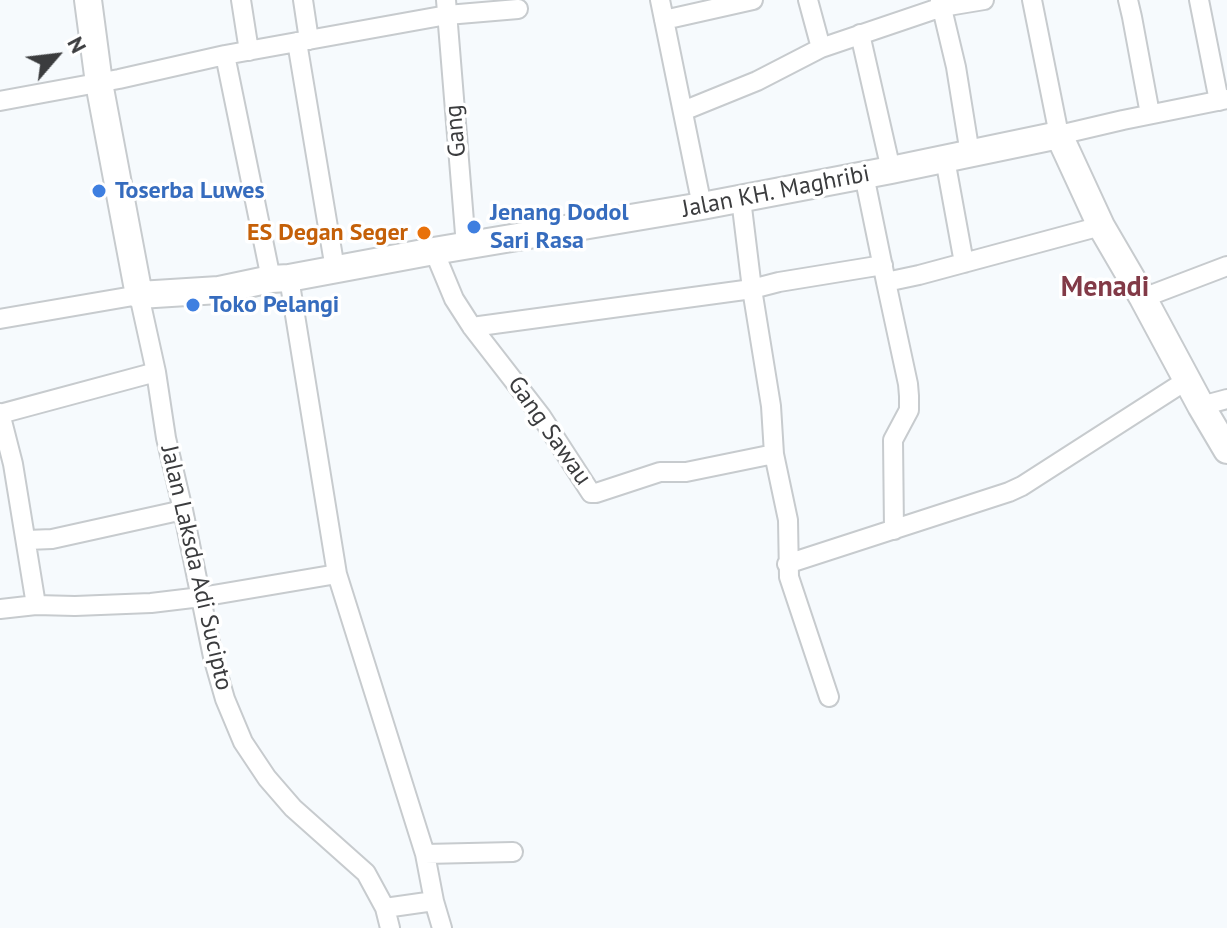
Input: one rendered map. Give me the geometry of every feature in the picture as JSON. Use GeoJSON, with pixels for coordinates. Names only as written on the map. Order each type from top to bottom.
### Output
{"type":"FeatureCollection","features":[{"type":"Feature","properties":{"kind":"highway"},"geometry":{"type":"LineString","coordinates":[[88,0],[99,83],[139,295]]}},
{"type":"Feature","properties":{"kind":"highway"},"geometry":{"type":"LineString","coordinates":[[1059,135],[1101,226],[1227,450]]}},
{"type":"Feature","properties":{"kind":"highway","name":"Jalan KH. Maghribi"},"geometry":{"type":"LineString","coordinates":[[139,295],[219,290],[702,206],[1059,135]]}},
{"type":"Feature","properties":{"kind":"street"},"geometry":{"type":"LineString","coordinates":[[241,0],[249,51]]}},
{"type":"Feature","properties":{"kind":"street"},"geometry":{"type":"LineString","coordinates":[[303,0],[303,41],[335,269]]}},
{"type":"Feature","properties":{"kind":"street"},"geometry":{"type":"LineString","coordinates":[[660,0],[702,206]]}},
{"type":"Feature","properties":{"kind":"street"},"geometry":{"type":"LineString","coordinates":[[664,20],[753,0]]}},
{"type":"Feature","properties":{"kind":"street"},"geometry":{"type":"LineString","coordinates":[[808,0],[821,48]]}},
{"type":"Feature","properties":{"kind":"street"},"geometry":{"type":"LineString","coordinates":[[683,111],[757,81],[821,48],[941,4],[984,0]]}},
{"type":"Feature","properties":{"kind":"street"},"geometry":{"type":"LineString","coordinates":[[1032,0],[1059,135],[1223,100],[1199,0]]}},
{"type":"Feature","properties":{"kind":"street"},"geometry":{"type":"LineString","coordinates":[[1128,0],[1150,114]]}},
{"type":"Feature","properties":{"kind":"street"},"geometry":{"type":"LineString","coordinates":[[941,4],[956,67],[957,156],[964,263]]}},
{"type":"Feature","properties":{"kind":"street"},"geometry":{"type":"LineString","coordinates":[[0,101],[303,41],[446,8],[518,9]]}},
{"type":"Feature","properties":{"kind":"street","name":"Gang"},"geometry":{"type":"LineString","coordinates":[[446,8],[466,246]]}},
{"type":"Feature","properties":{"kind":"street"},"geometry":{"type":"LineString","coordinates":[[860,34],[891,170]]}},
{"type":"Feature","properties":{"kind":"street"},"geometry":{"type":"LineString","coordinates":[[225,55],[280,278],[337,574],[425,854],[442,928]]}},
{"type":"Feature","properties":{"kind":"street"},"geometry":{"type":"LineString","coordinates":[[864,175],[908,384],[909,410],[893,440],[894,530]]}},
{"type":"Feature","properties":{"kind":"street"},"geometry":{"type":"LineString","coordinates":[[741,199],[771,406],[774,454],[788,520],[789,577],[829,697]]}},
{"type":"Feature","properties":{"kind":"street"},"geometry":{"type":"LineString","coordinates":[[472,327],[752,289],[779,282],[964,263],[1101,226]]}},
{"type":"Feature","properties":{"kind":"street","name":"Gang Sawau"},"geometry":{"type":"LineString","coordinates":[[434,251],[454,299],[472,327],[541,416],[593,493],[660,472],[696,470],[774,454]]}},
{"type":"Feature","properties":{"kind":"street"},"geometry":{"type":"LineString","coordinates":[[1143,298],[1227,266]]}},
{"type":"Feature","properties":{"kind":"street"},"geometry":{"type":"LineString","coordinates":[[0,319],[139,295]]}},
{"type":"Feature","properties":{"kind":"street","name":"Jalan Laksda Adi Sucipto"},"geometry":{"type":"LineString","coordinates":[[139,295],[156,372],[166,438],[213,657],[225,699],[243,742],[267,778],[293,808],[366,873],[385,908],[390,928]]}},
{"type":"Feature","properties":{"kind":"street"},"geometry":{"type":"LineString","coordinates":[[36,605],[13,464],[0,414],[156,372]]}},
{"type":"Feature","properties":{"kind":"street"},"geometry":{"type":"LineString","coordinates":[[787,564],[1009,492],[1187,380]]}},
{"type":"Feature","properties":{"kind":"street"},"geometry":{"type":"LineString","coordinates":[[1201,406],[1227,399]]}},
{"type":"Feature","properties":{"kind":"street"},"geometry":{"type":"LineString","coordinates":[[27,540],[52,539],[183,510]]}},
{"type":"Feature","properties":{"kind":"street"},"geometry":{"type":"LineString","coordinates":[[0,609],[36,605],[151,603],[337,574]]}},
{"type":"Feature","properties":{"kind":"street"},"geometry":{"type":"LineString","coordinates":[[425,854],[513,852]]}},
{"type":"Feature","properties":{"kind":"street"},"geometry":{"type":"LineString","coordinates":[[385,908],[434,901]]}},
{"type":"Feature","properties":{"kind":"place","name":"Toserba Luwes"},"geometry":{"type":"Point","coordinates":[99,191]}},
{"type":"Feature","properties":{"kind":"place","name":"Jenang Dodol Sari Rasa"},"geometry":{"type":"Point","coordinates":[474,227]}},
{"type":"Feature","properties":{"kind":"place","name":"ES Degan Seger"},"geometry":{"type":"Point","coordinates":[424,233]}},
{"type":"Feature","properties":{"kind":"place","name":"Toko Pelangi"},"geometry":{"type":"Point","coordinates":[193,305]}},
{"type":"Feature","properties":{"kind":"district","name":"Menadi"},"geometry":{"type":"Point","coordinates":[1105,288]}}]}
